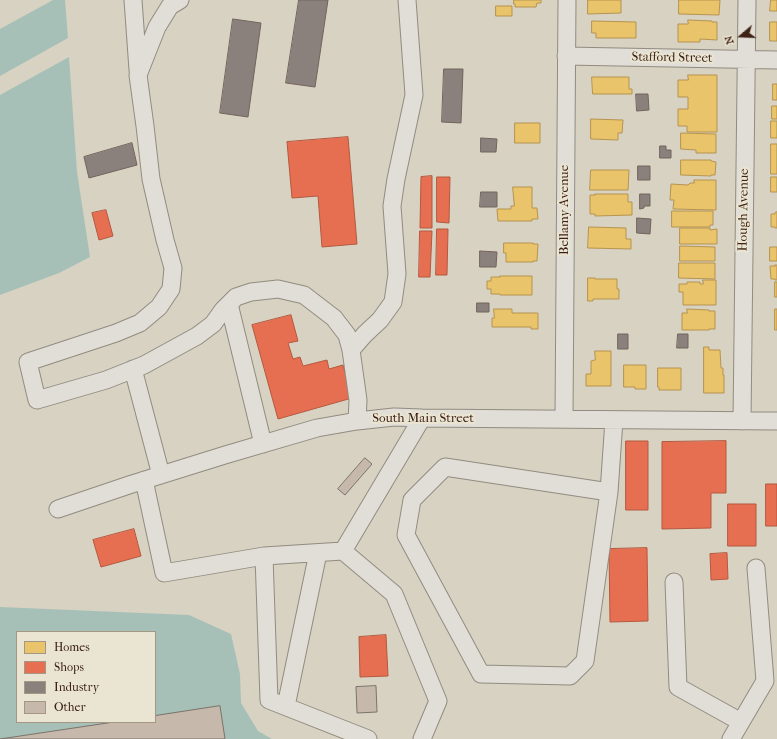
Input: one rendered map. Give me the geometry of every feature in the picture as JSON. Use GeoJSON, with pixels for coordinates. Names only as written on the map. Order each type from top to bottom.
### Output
{"type":"FeatureCollection","features":[{"type":"Feature","properties":{"kind":"street"},"geometry":{"type":"LineString","coordinates":[[133,0],[138,75],[151,179],[173,268],[171,289],[159,307],[140,323],[116,333],[28,362],[36,400],[106,380],[144,365],[197,336],[213,324],[236,297],[251,292],[278,289],[304,295],[334,318],[347,335],[351,350],[358,400],[356,420]]}},
{"type":"Feature","properties":{"kind":"street"},"geometry":{"type":"LineString","coordinates":[[138,75],[157,27],[170,6],[180,0]]}},
{"type":"Feature","properties":{"kind":"street"},"geometry":{"type":"LineString","coordinates":[[351,350],[380,320],[393,302],[397,274],[392,206],[396,179],[414,95],[407,0]]}},
{"type":"Feature","properties":{"kind":"street","name":"Bellamy Avenue"},"geometry":{"type":"LineString","coordinates":[[564,420],[567,0]]}},
{"type":"Feature","properties":{"kind":"street","name":"Hough Avenue"},"geometry":{"type":"LineString","coordinates":[[742,420],[747,0]]}},
{"type":"Feature","properties":{"kind":"street","name":"Stafford Street"},"geometry":{"type":"LineString","coordinates":[[566,56],[777,60]]}},
{"type":"Feature","properties":{"kind":"street"},"geometry":{"type":"LineString","coordinates":[[229,304],[263,444]]}},
{"type":"Feature","properties":{"kind":"street"},"geometry":{"type":"LineString","coordinates":[[133,370],[161,474]]}},
{"type":"Feature","properties":{"kind":"street","name":"South Main Street"},"geometry":{"type":"LineString","coordinates":[[58,509],[161,474],[317,428],[356,420],[394,417],[564,420],[777,421]]}},
{"type":"Feature","properties":{"kind":"street"},"geometry":{"type":"LineString","coordinates":[[343,551],[422,418]]}},
{"type":"Feature","properties":{"kind":"street"},"geometry":{"type":"LineString","coordinates":[[610,492],[445,466],[412,500],[406,535],[481,674],[570,676],[585,661],[610,492],[614,420]]}},
{"type":"Feature","properties":{"kind":"street"},"geometry":{"type":"LineString","coordinates":[[144,480],[164,573],[264,556],[343,551],[394,594],[438,700],[422,739]]}},
{"type":"Feature","properties":{"kind":"street"},"geometry":{"type":"LineString","coordinates":[[286,706],[318,553]]}},
{"type":"Feature","properties":{"kind":"street"},"geometry":{"type":"LineString","coordinates":[[264,556],[269,700],[368,739]]}},
{"type":"Feature","properties":{"kind":"street"},"geometry":{"type":"LineString","coordinates":[[731,739],[765,681],[756,568]]}},
{"type":"Feature","properties":{"kind":"street"},"geometry":{"type":"LineString","coordinates":[[674,582],[678,687],[741,722]]}},
{"type":"Feature","properties":{"kind":"water"},"geometry":{"type":"Polygon","coordinates":[[[53,0],[65,0],[68,38],[0,76],[0,29],[53,0]]]}},
{"type":"Feature","properties":{"kind":"water"},"geometry":{"type":"Polygon","coordinates":[[[69,57],[77,172],[90,257],[59,273],[0,295],[0,95],[69,57]]]}},
{"type":"Feature","properties":{"kind":"water"},"geometry":{"type":"Polygon","coordinates":[[[0,607],[189,615],[231,634],[240,674],[241,703],[258,731],[272,739],[0,739],[0,607]]]}},
{"type":"Feature","properties":{"kind":"building: Homes"},"geometry":{"type":"Polygon","coordinates":[[[514,0],[541,0],[541,3],[537,3],[536,7],[515,7],[514,0]]]}},
{"type":"Feature","properties":{"kind":"building: Homes"},"geometry":{"type":"Polygon","coordinates":[[[588,0],[621,0],[621,13],[588,14],[588,0]]]}},
{"type":"Feature","properties":{"kind":"building: Homes"},"geometry":{"type":"Polygon","coordinates":[[[679,0],[720,0],[719,15],[679,14],[679,0]]]}},
{"type":"Feature","properties":{"kind":"building: Homes"},"geometry":{"type":"Polygon","coordinates":[[[771,0],[777,0],[777,11],[770,11],[771,0]]]}},
{"type":"Feature","properties":{"kind":"building: Homes"},"geometry":{"type":"Polygon","coordinates":[[[496,6],[512,6],[512,16],[496,16],[496,6]]]}},
{"type":"Feature","properties":{"kind":"building: Homes"},"geometry":{"type":"Polygon","coordinates":[[[688,20],[717,22],[717,40],[700,39],[700,42],[678,42],[678,24],[688,24],[688,20]]]}},
{"type":"Feature","properties":{"kind":"building: Homes"},"geometry":{"type":"Polygon","coordinates":[[[592,21],[636,22],[636,38],[596,38],[596,33],[592,33],[592,21]]]}},
{"type":"Feature","properties":{"kind":"building: Homes"},"geometry":{"type":"Polygon","coordinates":[[[770,22],[777,22],[777,41],[770,41],[770,22]]]}},
{"type":"Feature","properties":{"kind":"building: Homes"},"geometry":{"type":"Polygon","coordinates":[[[688,75],[717,75],[717,132],[687,132],[687,126],[678,126],[678,109],[688,109],[688,97],[678,97],[678,80],[688,80],[688,75]]]}},
{"type":"Feature","properties":{"kind":"building: Homes"},"geometry":{"type":"Polygon","coordinates":[[[592,77],[629,77],[629,89],[632,89],[632,94],[593,94],[592,77]]]}},
{"type":"Feature","properties":{"kind":"building: Homes"},"geometry":{"type":"Polygon","coordinates":[[[773,84],[777,84],[777,100],[773,100],[773,84]]]}},
{"type":"Feature","properties":{"kind":"building: Homes"},"geometry":{"type":"Polygon","coordinates":[[[772,106],[777,106],[777,119],[772,119],[772,106]]]}},
{"type":"Feature","properties":{"kind":"building: Homes"},"geometry":{"type":"Polygon","coordinates":[[[591,119],[623,120],[622,133],[618,133],[618,140],[591,139],[591,119]]]}},
{"type":"Feature","properties":{"kind":"building: Homes"},"geometry":{"type":"Polygon","coordinates":[[[771,121],[777,121],[777,138],[771,138],[771,121]]]}},
{"type":"Feature","properties":{"kind":"building: Homes"},"geometry":{"type":"Polygon","coordinates":[[[515,123],[540,123],[540,143],[515,143],[515,123]]]}},
{"type":"Feature","properties":{"kind":"building: Homes"},"geometry":{"type":"Polygon","coordinates":[[[681,133],[716,134],[716,153],[696,153],[696,150],[681,149],[681,133]]]}},
{"type":"Feature","properties":{"kind":"building: Homes"},"geometry":{"type":"Polygon","coordinates":[[[771,144],[777,144],[777,174],[771,174],[771,144]]]}},
{"type":"Feature","properties":{"kind":"building: Homes"},"geometry":{"type":"Polygon","coordinates":[[[681,160],[711,160],[716,162],[715,175],[681,175],[681,160]]]}},
{"type":"Feature","properties":{"kind":"building: Homes"},"geometry":{"type":"Polygon","coordinates":[[[591,170],[629,170],[628,190],[590,190],[591,170]]]}},
{"type":"Feature","properties":{"kind":"building: Homes"},"geometry":{"type":"Polygon","coordinates":[[[771,177],[777,177],[777,192],[771,192],[771,177]]]}},
{"type":"Feature","properties":{"kind":"building: Homes"},"geometry":{"type":"Polygon","coordinates":[[[694,180],[716,180],[716,210],[673,209],[674,200],[670,200],[671,184],[688,185],[690,183],[694,183],[694,180]]]}},
{"type":"Feature","properties":{"kind":"building: Homes"},"geometry":{"type":"Polygon","coordinates":[[[513,187],[532,187],[532,208],[537,208],[538,219],[532,219],[532,221],[498,221],[497,209],[511,209],[511,206],[514,206],[513,187]]]}},
{"type":"Feature","properties":{"kind":"building: Homes"},"geometry":{"type":"Polygon","coordinates":[[[628,194],[628,202],[632,202],[632,215],[595,216],[595,214],[590,214],[590,195],[628,194]]]}},
{"type":"Feature","properties":{"kind":"building: Homes"},"geometry":{"type":"Polygon","coordinates":[[[672,211],[713,211],[713,225],[710,225],[710,227],[672,227],[672,211]]]}},
{"type":"Feature","properties":{"kind":"building: Homes"},"geometry":{"type":"Polygon","coordinates":[[[777,212],[777,228],[771,227],[771,214],[775,214],[777,212]]]}},
{"type":"Feature","properties":{"kind":"building: Homes"},"geometry":{"type":"Polygon","coordinates":[[[589,227],[626,228],[626,239],[631,239],[631,249],[588,248],[589,227]]]}},
{"type":"Feature","properties":{"kind":"building: Homes"},"geometry":{"type":"Polygon","coordinates":[[[680,228],[717,229],[717,244],[680,244],[680,228]]]}},
{"type":"Feature","properties":{"kind":"building: Homes"},"geometry":{"type":"Polygon","coordinates":[[[504,243],[538,244],[537,261],[506,262],[504,243]]]}},
{"type":"Feature","properties":{"kind":"building: Homes"},"geometry":{"type":"Polygon","coordinates":[[[680,246],[715,247],[715,261],[680,261],[680,246]]]}},
{"type":"Feature","properties":{"kind":"building: Homes"},"geometry":{"type":"Polygon","coordinates":[[[770,247],[777,247],[777,261],[770,261],[770,247]]]}},
{"type":"Feature","properties":{"kind":"building: Homes"},"geometry":{"type":"Polygon","coordinates":[[[679,263],[715,263],[715,279],[679,278],[679,263]]]}},
{"type":"Feature","properties":{"kind":"building: Homes"},"geometry":{"type":"Polygon","coordinates":[[[777,265],[777,280],[771,279],[770,266],[777,265]]]}},
{"type":"Feature","properties":{"kind":"building: Homes"},"geometry":{"type":"Polygon","coordinates":[[[532,276],[532,295],[491,294],[491,289],[487,289],[487,281],[491,281],[491,277],[532,276]]]}},
{"type":"Feature","properties":{"kind":"building: Homes"},"geometry":{"type":"Polygon","coordinates":[[[588,278],[617,279],[619,299],[593,299],[593,301],[588,301],[588,278]]]}},
{"type":"Feature","properties":{"kind":"building: Homes"},"geometry":{"type":"Polygon","coordinates":[[[703,280],[716,280],[716,305],[683,305],[683,292],[679,292],[679,284],[687,284],[687,282],[700,282],[700,284],[703,284],[703,280]]]}},
{"type":"Feature","properties":{"kind":"building: Homes"},"geometry":{"type":"Polygon","coordinates":[[[775,282],[777,282],[777,297],[775,297],[775,282]]]}},
{"type":"Feature","properties":{"kind":"building: Homes"},"geometry":{"type":"Polygon","coordinates":[[[494,309],[512,309],[512,313],[538,313],[538,329],[531,329],[531,327],[492,327],[494,309]]]}},
{"type":"Feature","properties":{"kind":"building: Homes"},"geometry":{"type":"Polygon","coordinates":[[[687,309],[715,311],[715,329],[682,330],[682,313],[687,313],[687,309]]]}},
{"type":"Feature","properties":{"kind":"building: Homes"},"geometry":{"type":"Polygon","coordinates":[[[775,309],[777,309],[777,330],[775,330],[775,309]]]}},
{"type":"Feature","properties":{"kind":"building: Homes"},"geometry":{"type":"Polygon","coordinates":[[[704,347],[709,347],[709,350],[720,350],[721,368],[723,368],[724,375],[724,393],[704,393],[704,347]]]}},
{"type":"Feature","properties":{"kind":"building: Homes"},"geometry":{"type":"Polygon","coordinates":[[[595,351],[611,351],[611,386],[586,386],[586,374],[591,374],[591,361],[595,360],[595,351]]]}},
{"type":"Feature","properties":{"kind":"building: Homes"},"geometry":{"type":"Polygon","coordinates":[[[624,365],[646,365],[646,389],[624,387],[624,365]]]}},
{"type":"Feature","properties":{"kind":"building: Homes"},"geometry":{"type":"Polygon","coordinates":[[[658,368],[681,368],[681,390],[659,390],[658,368]]]}},
{"type":"Feature","properties":{"kind":"building: Shops"},"geometry":{"type":"Polygon","coordinates":[[[348,137],[357,244],[322,247],[318,196],[292,198],[287,142],[348,137]]]}},
{"type":"Feature","properties":{"kind":"building: Shops"},"geometry":{"type":"Polygon","coordinates":[[[432,176],[432,228],[420,228],[421,177],[432,176]]]}},
{"type":"Feature","properties":{"kind":"building: Shops"},"geometry":{"type":"Polygon","coordinates":[[[437,177],[450,177],[449,223],[437,222],[437,177]]]}},
{"type":"Feature","properties":{"kind":"building: Shops"},"geometry":{"type":"Polygon","coordinates":[[[106,210],[113,236],[99,240],[92,213],[106,210]]]}},
{"type":"Feature","properties":{"kind":"building: Shops"},"geometry":{"type":"Polygon","coordinates":[[[437,229],[448,229],[447,275],[436,275],[437,229]]]}},
{"type":"Feature","properties":{"kind":"building: Shops"},"geometry":{"type":"Polygon","coordinates":[[[420,231],[432,231],[430,277],[419,277],[420,231]]]}},
{"type":"Feature","properties":{"kind":"building: Shops"},"geometry":{"type":"Polygon","coordinates":[[[291,315],[298,341],[288,343],[293,359],[300,357],[303,366],[327,360],[329,369],[343,365],[352,398],[278,419],[252,325],[291,315]]]}},
{"type":"Feature","properties":{"kind":"building: Shops"},"geometry":{"type":"Polygon","coordinates":[[[626,441],[648,441],[648,510],[626,510],[626,441]]]}},
{"type":"Feature","properties":{"kind":"building: Shops"},"geometry":{"type":"Polygon","coordinates":[[[726,441],[726,493],[711,493],[711,528],[662,529],[662,442],[726,441]]]}},
{"type":"Feature","properties":{"kind":"building: Shops"},"geometry":{"type":"Polygon","coordinates":[[[766,484],[777,484],[777,526],[766,526],[766,484]]]}},
{"type":"Feature","properties":{"kind":"building: Shops"},"geometry":{"type":"Polygon","coordinates":[[[728,504],[756,504],[756,546],[728,546],[728,504]]]}},
{"type":"Feature","properties":{"kind":"building: Shops"},"geometry":{"type":"Polygon","coordinates":[[[134,529],[141,556],[101,567],[93,540],[134,529]]]}},
{"type":"Feature","properties":{"kind":"building: Shops"},"geometry":{"type":"Polygon","coordinates":[[[647,548],[648,621],[610,622],[609,549],[647,548]]]}},
{"type":"Feature","properties":{"kind":"building: Shops"},"geometry":{"type":"Polygon","coordinates":[[[727,553],[728,579],[711,580],[710,554],[727,553]]]}},
{"type":"Feature","properties":{"kind":"building: Shops"},"geometry":{"type":"Polygon","coordinates":[[[386,635],[388,676],[360,677],[359,637],[386,635]]]}},
{"type":"Feature","properties":{"kind":"building: Industry"},"geometry":{"type":"Polygon","coordinates":[[[299,0],[328,0],[315,87],[286,83],[299,0]]]}},
{"type":"Feature","properties":{"kind":"building: Industry"},"geometry":{"type":"Polygon","coordinates":[[[233,19],[261,23],[248,117],[220,113],[233,19]]]}},
{"type":"Feature","properties":{"kind":"building: Industry"},"geometry":{"type":"Polygon","coordinates":[[[444,69],[463,69],[461,123],[442,122],[444,69]]]}},
{"type":"Feature","properties":{"kind":"building: Industry"},"geometry":{"type":"Polygon","coordinates":[[[636,94],[648,94],[649,110],[637,111],[636,94]]]}},
{"type":"Feature","properties":{"kind":"building: Industry"},"geometry":{"type":"Polygon","coordinates":[[[481,138],[497,139],[496,152],[481,152],[481,138]]]}},
{"type":"Feature","properties":{"kind":"building: Industry"},"geometry":{"type":"Polygon","coordinates":[[[132,143],[137,165],[89,178],[84,157],[132,143]]]}},
{"type":"Feature","properties":{"kind":"building: Industry"},"geometry":{"type":"Polygon","coordinates":[[[660,146],[666,146],[666,150],[671,150],[671,158],[660,158],[660,146]]]}},
{"type":"Feature","properties":{"kind":"building: Industry"},"geometry":{"type":"Polygon","coordinates":[[[638,166],[650,166],[650,180],[638,180],[638,166]]]}},
{"type":"Feature","properties":{"kind":"building: Industry"},"geometry":{"type":"Polygon","coordinates":[[[481,192],[497,192],[497,207],[480,207],[481,192]]]}},
{"type":"Feature","properties":{"kind":"building: Industry"},"geometry":{"type":"Polygon","coordinates":[[[640,194],[650,194],[650,206],[644,206],[644,208],[640,209],[640,194]]]}},
{"type":"Feature","properties":{"kind":"building: Industry"},"geometry":{"type":"Polygon","coordinates":[[[637,218],[651,219],[650,234],[637,233],[637,218]]]}},
{"type":"Feature","properties":{"kind":"building: Industry"},"geometry":{"type":"Polygon","coordinates":[[[480,251],[497,252],[496,267],[480,267],[480,251]]]}},
{"type":"Feature","properties":{"kind":"building: Industry"},"geometry":{"type":"Polygon","coordinates":[[[477,303],[489,303],[489,312],[477,312],[477,303]]]}},
{"type":"Feature","properties":{"kind":"building: Industry"},"geometry":{"type":"Polygon","coordinates":[[[618,334],[628,334],[628,349],[618,349],[618,334]]]}},
{"type":"Feature","properties":{"kind":"building: Industry"},"geometry":{"type":"Polygon","coordinates":[[[678,334],[688,334],[688,348],[677,348],[678,334]]]}},
{"type":"Feature","properties":{"kind":"building: Other"},"geometry":{"type":"Polygon","coordinates":[[[365,458],[372,464],[345,495],[338,489],[365,458]]]}},
{"type":"Feature","properties":{"kind":"building: Other"},"geometry":{"type":"Polygon","coordinates":[[[376,686],[377,712],[357,713],[356,687],[376,686]]]}},
{"type":"Feature","properties":{"kind":"building: Other"},"geometry":{"type":"Polygon","coordinates":[[[220,706],[225,739],[0,739],[107,723],[156,723],[156,716],[220,706]]]}}]}
